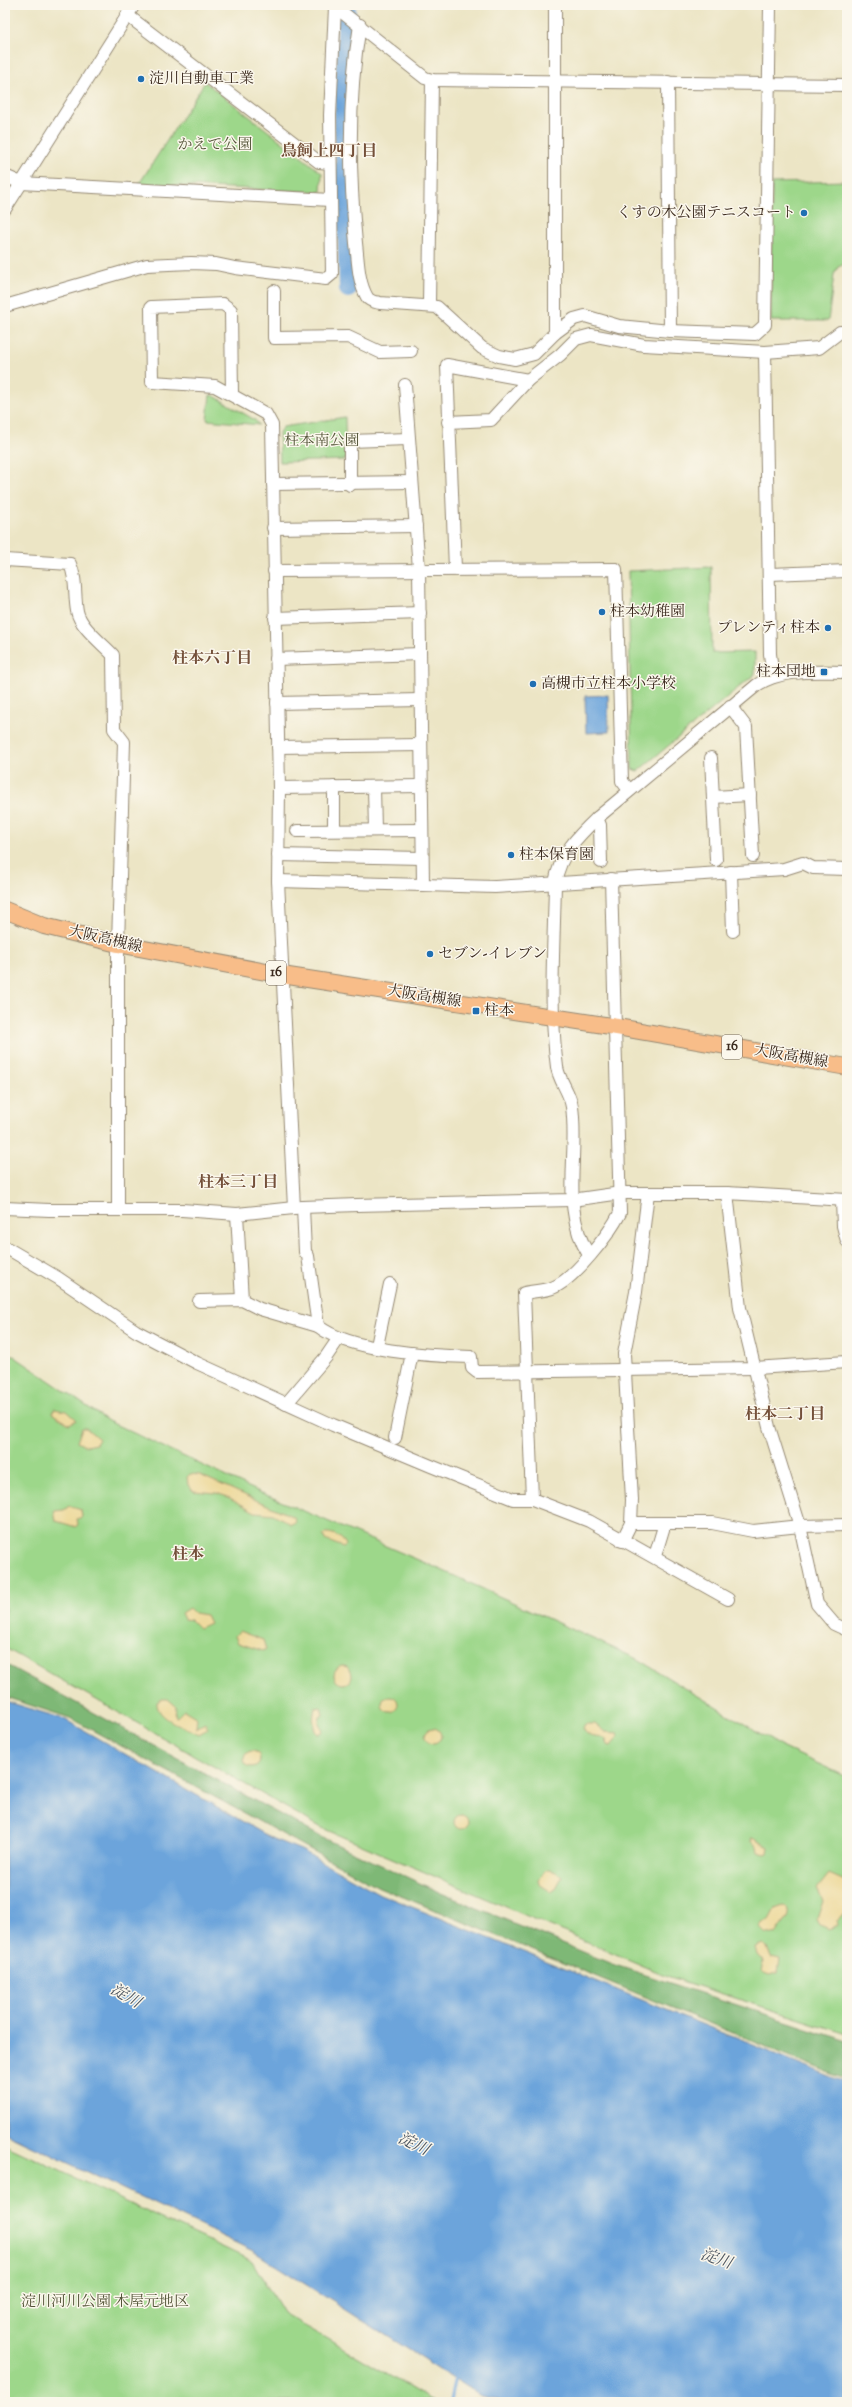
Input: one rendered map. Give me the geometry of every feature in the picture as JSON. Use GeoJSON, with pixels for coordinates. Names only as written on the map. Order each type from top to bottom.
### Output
{"type":"FeatureCollection","features":[{"type":"Feature","properties":{"kind":"main road","name":"大阪高槻線"},"geometry":{"type":"LineString","coordinates":[[5,910],[44,926],[118,944],[282,974],[552,1018],[617,1027],[847,1066]]}},
{"type":"Feature","properties":{"kind":"street"},"geometry":{"type":"LineString","coordinates":[[555,5],[555,333]]}},
{"type":"Feature","properties":{"kind":"street"},"geometry":{"type":"LineString","coordinates":[[360,24],[354,62],[352,198],[362,281],[367,298],[372,302],[429,306],[442,310],[482,348],[499,356],[515,359],[529,356],[539,350],[555,333],[574,319],[585,316],[619,326],[670,331],[755,334],[764,325],[770,5]]}},
{"type":"Feature","properties":{"kind":"street"},"geometry":{"type":"LineString","coordinates":[[334,6],[360,24],[425,78],[432,80],[769,82],[847,84]]}},
{"type":"Feature","properties":{"kind":"street"},"geometry":{"type":"LineString","coordinates":[[5,306],[147,265],[191,263],[216,264],[235,268],[326,279],[332,274],[330,163],[334,6]]}},
{"type":"Feature","properties":{"kind":"street"},"geometry":{"type":"LineString","coordinates":[[5,209],[131,10],[319,162],[330,163]]}},
{"type":"Feature","properties":{"kind":"street"},"geometry":{"type":"LineString","coordinates":[[429,306],[432,80]]}},
{"type":"Feature","properties":{"kind":"street"},"geometry":{"type":"LineString","coordinates":[[668,82],[670,331]]}},
{"type":"Feature","properties":{"kind":"street"},"geometry":{"type":"LineString","coordinates":[[5,176],[21,183],[330,200]]}},
{"type":"Feature","properties":{"kind":"street"},"geometry":{"type":"LineString","coordinates":[[274,291],[274,338],[348,337],[380,352],[411,351]]}},
{"type":"Feature","properties":{"kind":"street"},"geometry":{"type":"LineString","coordinates":[[232,395],[231,310],[223,304],[151,307],[152,382],[215,386],[266,414],[272,425],[279,788],[278,881],[282,974],[298,1208],[304,1252],[308,1256],[318,1326]]}},
{"type":"Feature","properties":{"kind":"street"},"geometry":{"type":"LineString","coordinates":[[448,422],[491,420],[528,380],[560,355],[576,339],[591,335],[644,345],[765,352],[819,348],[840,332],[847,332]]}},
{"type":"Feature","properties":{"kind":"street"},"geometry":{"type":"LineString","coordinates":[[765,352],[770,574],[770,654],[773,677]]}},
{"type":"Feature","properties":{"kind":"street"},"geometry":{"type":"LineString","coordinates":[[455,569],[448,422],[447,365],[528,380]]}},
{"type":"Feature","properties":{"kind":"street"},"geometry":{"type":"LineString","coordinates":[[405,385],[419,569],[420,745],[423,884]]}},
{"type":"Feature","properties":{"kind":"street"},"geometry":{"type":"LineString","coordinates":[[350,485],[350,441],[408,439]]}},
{"type":"Feature","properties":{"kind":"street"},"geometry":{"type":"LineString","coordinates":[[273,484],[350,485],[412,482]]}},
{"type":"Feature","properties":{"kind":"street"},"geometry":{"type":"LineString","coordinates":[[273,528],[416,526]]}},
{"type":"Feature","properties":{"kind":"street"},"geometry":{"type":"LineString","coordinates":[[5,560],[70,564],[75,575],[77,611],[81,620],[113,655],[114,729],[124,742],[118,944],[118,1209]]}},
{"type":"Feature","properties":{"kind":"street"},"geometry":{"type":"LineString","coordinates":[[274,571],[616,569],[622,781],[630,790]]}},
{"type":"Feature","properties":{"kind":"street"},"geometry":{"type":"LineString","coordinates":[[770,574],[847,571]]}},
{"type":"Feature","properties":{"kind":"street"},"geometry":{"type":"LineString","coordinates":[[275,618],[420,613]]}},
{"type":"Feature","properties":{"kind":"street"},"geometry":{"type":"LineString","coordinates":[[276,659],[420,654]]}},
{"type":"Feature","properties":{"kind":"street"},"geometry":{"type":"LineString","coordinates":[[589,1255],[581,1238],[572,1200],[572,1106],[557,1070],[552,1018],[555,883],[566,852],[577,837],[597,818],[757,685],[773,677],[795,673],[847,672]]}},
{"type":"Feature","properties":{"kind":"street"},"geometry":{"type":"LineString","coordinates":[[277,703],[420,700]]}},
{"type":"Feature","properties":{"kind":"street"},"geometry":{"type":"LineString","coordinates":[[730,706],[746,727],[753,856]]}},
{"type":"Feature","properties":{"kind":"street"},"geometry":{"type":"LineString","coordinates":[[278,748],[420,745]]}},
{"type":"Feature","properties":{"kind":"street"},"geometry":{"type":"LineString","coordinates":[[711,758],[716,860]]}},
{"type":"Feature","properties":{"kind":"street"},"geometry":{"type":"LineString","coordinates":[[279,788],[421,786]]}},
{"type":"Feature","properties":{"kind":"street"},"geometry":{"type":"LineString","coordinates":[[334,787],[334,830]]}},
{"type":"Feature","properties":{"kind":"street"},"geometry":{"type":"LineString","coordinates":[[374,787],[375,830]]}},
{"type":"Feature","properties":{"kind":"street"},"geometry":{"type":"LineString","coordinates":[[713,797],[750,795]]}},
{"type":"Feature","properties":{"kind":"street"},"geometry":{"type":"LineString","coordinates":[[597,818],[600,825],[601,862]]}},
{"type":"Feature","properties":{"kind":"street"},"geometry":{"type":"LineString","coordinates":[[297,831],[422,830]]}},
{"type":"Feature","properties":{"kind":"street"},"geometry":{"type":"LineString","coordinates":[[278,855],[422,858]]}},
{"type":"Feature","properties":{"kind":"street"},"geometry":{"type":"LineString","coordinates":[[278,881],[495,887],[784,870],[803,863],[813,868],[847,869]]}},
{"type":"Feature","properties":{"kind":"street"},"geometry":{"type":"LineString","coordinates":[[731,872],[733,931]]}},
{"type":"Feature","properties":{"kind":"street"},"geometry":{"type":"LineString","coordinates":[[532,1499],[524,1293],[553,1287],[577,1269],[589,1255],[598,1249],[613,1229],[620,1213],[621,1193],[617,1027],[611,879]]}},
{"type":"Feature","properties":{"kind":"street"},"geometry":{"type":"LineString","coordinates":[[5,1208],[49,1210],[118,1209],[237,1214],[298,1208],[572,1200],[621,1193],[727,1193],[844,1200],[843,1226],[847,1241]]}},
{"type":"Feature","properties":{"kind":"street"},"geometry":{"type":"LineString","coordinates":[[622,1541],[631,1523],[630,1460],[623,1370],[629,1324],[636,1292],[648,1193]]}},
{"type":"Feature","properties":{"kind":"street"},"geometry":{"type":"LineString","coordinates":[[727,1193],[740,1308],[756,1368],[769,1427],[800,1526],[817,1604],[834,1624],[847,1630]]}},
{"type":"Feature","properties":{"kind":"street"},"geometry":{"type":"LineString","coordinates":[[237,1214],[242,1300]]}},
{"type":"Feature","properties":{"kind":"street"},"geometry":{"type":"LineString","coordinates":[[5,1248],[58,1278],[136,1331],[197,1363],[366,1440],[513,1499],[532,1499],[589,1521],[622,1541],[654,1556],[728,1600]]}},
{"type":"Feature","properties":{"kind":"street"},"geometry":{"type":"LineString","coordinates":[[376,1346],[390,1284]]}},
{"type":"Feature","properties":{"kind":"street"},"geometry":{"type":"LineString","coordinates":[[199,1301],[242,1300],[260,1309],[318,1326],[329,1334],[339,1338],[428,1356],[471,1356],[472,1368],[476,1372],[756,1368],[847,1362]]}},
{"type":"Feature","properties":{"kind":"street"},"geometry":{"type":"LineString","coordinates":[[286,1404],[326,1357],[339,1338]]}},
{"type":"Feature","properties":{"kind":"street"},"geometry":{"type":"LineString","coordinates":[[396,1438],[412,1353]]}},
{"type":"Feature","properties":{"kind":"street"},"geometry":{"type":"LineString","coordinates":[[631,1523],[712,1523],[753,1531],[800,1526],[847,1525]]}},
{"type":"Feature","properties":{"kind":"street"},"geometry":{"type":"LineString","coordinates":[[654,1556],[665,1523]]}},
{"type":"Feature","properties":{"kind":"green space","name":"かえで公園"},"geometry":{"type":"Polygon","coordinates":[[[205,82],[322,173],[321,192],[139,184],[205,82]]]}},
{"type":"Feature","properties":{"kind":"green space"},"geometry":{"type":"Polygon","coordinates":[[[847,181],[847,263],[838,267],[834,274],[828,321],[771,321],[772,183],[847,181]]]}},
{"type":"Feature","properties":{"kind":"green space"},"geometry":{"type":"Polygon","coordinates":[[[210,395],[255,420],[259,425],[207,420],[210,395]]]}},
{"type":"Feature","properties":{"kind":"green space","name":"柱本南公園"},"geometry":{"type":"Polygon","coordinates":[[[345,417],[346,460],[280,462],[279,432],[283,427],[345,417]]]}},
{"type":"Feature","properties":{"kind":"green space"},"geometry":{"type":"Polygon","coordinates":[[[711,567],[712,653],[755,652],[755,674],[638,771],[632,769],[628,571],[711,567]]]}},
{"type":"Feature","properties":{"kind":"green space"},"geometry":{"type":"Polygon","coordinates":[[[5,1350],[108,1421],[257,1491],[437,1568],[637,1659],[784,1748],[847,1777],[847,2034],[667,1976],[322,1828],[5,1648],[5,1350]]]}},
{"type":"Feature","properties":{"kind":"green space"},"geometry":{"type":"Polygon","coordinates":[[[5,1664],[323,1838],[441,1893],[612,1964],[847,2041],[847,2080],[379,1887],[70,1718],[5,1697],[5,1664]]]}},
{"type":"Feature","properties":{"kind":"green space","name":"淀川河川公園 木屋元地区"},"geometry":{"type":"Polygon","coordinates":[[[5,2145],[252,2261],[283,2313],[434,2402],[5,2402],[5,2145]]]}},
{"type":"Feature","properties":{"kind":"sand"},"geometry":{"type":"Polygon","coordinates":[[[54,1409],[67,1411],[77,1420],[69,1424],[53,1414],[54,1409]]]}},
{"type":"Feature","properties":{"kind":"sand"},"geometry":{"type":"Polygon","coordinates":[[[82,1428],[86,1428],[99,1439],[96,1444],[86,1446],[77,1442],[82,1428]]]}},
{"type":"Feature","properties":{"kind":"sand"},"geometry":{"type":"Polygon","coordinates":[[[190,1474],[200,1475],[294,1517],[296,1522],[291,1524],[273,1514],[255,1512],[228,1497],[216,1493],[193,1491],[188,1485],[187,1477],[190,1474]]]}},
{"type":"Feature","properties":{"kind":"sand"},"geometry":{"type":"Polygon","coordinates":[[[69,1506],[81,1510],[82,1517],[77,1519],[78,1524],[76,1527],[56,1521],[54,1511],[64,1510],[69,1506]]]}},
{"type":"Feature","properties":{"kind":"sand"},"geometry":{"type":"Polygon","coordinates":[[[325,1533],[331,1533],[337,1536],[343,1540],[346,1545],[343,1547],[325,1540],[323,1535],[325,1533]]]}},
{"type":"Feature","properties":{"kind":"sand"},"geometry":{"type":"Polygon","coordinates":[[[189,1608],[194,1613],[206,1615],[210,1623],[199,1628],[191,1620],[184,1619],[181,1613],[189,1608]]]}},
{"type":"Feature","properties":{"kind":"sand"},"geometry":{"type":"Polygon","coordinates":[[[239,1631],[263,1640],[266,1649],[263,1651],[238,1643],[235,1636],[239,1631]]]}},
{"type":"Feature","properties":{"kind":"sand"},"geometry":{"type":"Polygon","coordinates":[[[343,1666],[349,1669],[352,1675],[349,1681],[343,1684],[337,1681],[334,1675],[337,1669],[343,1666]]]}},
{"type":"Feature","properties":{"kind":"sand"},"geometry":{"type":"Polygon","coordinates":[[[390,1696],[397,1701],[398,1704],[393,1711],[390,1712],[383,1707],[382,1704],[387,1697],[390,1696]]]}},
{"type":"Feature","properties":{"kind":"sand"},"geometry":{"type":"Polygon","coordinates":[[[162,1699],[168,1699],[176,1706],[175,1716],[177,1717],[184,1710],[197,1718],[196,1728],[205,1723],[208,1729],[199,1734],[166,1718],[161,1714],[158,1708],[157,1702],[162,1699]]]}},
{"type":"Feature","properties":{"kind":"sand"},"geometry":{"type":"Polygon","coordinates":[[[321,1707],[323,1715],[320,1717],[319,1724],[323,1731],[318,1734],[314,1728],[314,1714],[315,1708],[321,1707]]]}},
{"type":"Feature","properties":{"kind":"sand"},"geometry":{"type":"Polygon","coordinates":[[[585,1724],[595,1724],[605,1732],[618,1733],[619,1736],[611,1746],[608,1745],[605,1738],[587,1734],[583,1728],[585,1724]]]}},
{"type":"Feature","properties":{"kind":"sand"},"geometry":{"type":"Polygon","coordinates":[[[433,1728],[439,1730],[441,1736],[439,1742],[433,1744],[427,1742],[425,1736],[427,1730],[433,1728]]]}},
{"type":"Feature","properties":{"kind":"sand"},"geometry":{"type":"Polygon","coordinates":[[[249,1751],[255,1751],[260,1756],[258,1765],[255,1767],[249,1767],[244,1762],[244,1756],[249,1751]]]}},
{"type":"Feature","properties":{"kind":"sand"},"geometry":{"type":"Polygon","coordinates":[[[458,1815],[464,1815],[468,1819],[468,1825],[464,1829],[458,1829],[454,1825],[454,1819],[458,1815]]]}},
{"type":"Feature","properties":{"kind":"sand"},"geometry":{"type":"Polygon","coordinates":[[[752,1838],[769,1847],[768,1853],[765,1854],[758,1852],[757,1846],[751,1842],[752,1838]]]}},
{"type":"Feature","properties":{"kind":"sand"},"geometry":{"type":"Polygon","coordinates":[[[550,1870],[556,1872],[562,1877],[556,1888],[550,1891],[539,1884],[538,1879],[546,1871],[550,1870]]]}},
{"type":"Feature","properties":{"kind":"sand"},"geometry":{"type":"Polygon","coordinates":[[[829,1874],[847,1882],[847,1914],[842,1914],[836,1920],[837,1924],[829,1930],[820,1926],[817,1919],[823,1901],[817,1889],[829,1874]]]}},
{"type":"Feature","properties":{"kind":"sand"},"geometry":{"type":"Polygon","coordinates":[[[783,1906],[787,1908],[789,1916],[776,1935],[765,1933],[759,1927],[761,1922],[769,1920],[775,1909],[783,1906]]]}},
{"type":"Feature","properties":{"kind":"sand"},"geometry":{"type":"Polygon","coordinates":[[[763,1944],[767,1947],[771,1958],[780,1960],[778,1973],[769,1975],[762,1972],[764,1960],[757,1955],[755,1947],[763,1944]]]}},
{"type":"Feature","properties":{"kind":"water"},"geometry":{"type":"Polygon","coordinates":[[[608,695],[609,732],[586,733],[585,696],[608,695]]]}},
{"type":"Feature","properties":{"kind":"water","name":"淀川"},"geometry":{"type":"Polygon","coordinates":[[[5,1701],[64,1719],[273,1839],[301,1850],[380,1894],[847,2083],[847,2402],[506,2402],[485,2398],[253,2251],[5,2133],[5,1701]]]}},
{"type":"Feature","properties":{"kind":"waterway"},"geometry":{"type":"LineString","coordinates":[[347,5],[343,122],[348,289]]}},
{"type":"Feature","properties":{"kind":"waterway"},"geometry":{"type":"LineString","coordinates":[[450,2402],[455,2376]]}},
{"type":"Feature","properties":{"kind":"place","name":"淀川自動車工業"},"geometry":{"type":"Point","coordinates":[141,79]}},
{"type":"Feature","properties":{"kind":"place","name":"くすの木公園テニスコート"},"geometry":{"type":"Point","coordinates":[804,213]}},
{"type":"Feature","properties":{"kind":"place","name":"柱本幼稚園"},"geometry":{"type":"Point","coordinates":[602,612]}},
{"type":"Feature","properties":{"kind":"place","name":"プレンティ柱本"},"geometry":{"type":"Point","coordinates":[828,628]}},
{"type":"Feature","properties":{"kind":"place","name":"柱本団地"},"geometry":{"type":"Point","coordinates":[824,672]}},
{"type":"Feature","properties":{"kind":"place","name":"高槻市立柱本小学校"},"geometry":{"type":"Point","coordinates":[533,684]}},
{"type":"Feature","properties":{"kind":"place","name":"柱本保育園"},"geometry":{"type":"Point","coordinates":[511,855]}},
{"type":"Feature","properties":{"kind":"place","name":"セブン-イレブン"},"geometry":{"type":"Point","coordinates":[430,954]}},
{"type":"Feature","properties":{"kind":"place","name":"柱本"},"geometry":{"type":"Point","coordinates":[476,1011]}},
{"type":"Feature","properties":{"kind":"district","name":"鳥飼上四丁目"},"geometry":{"type":"Point","coordinates":[329,152]}},
{"type":"Feature","properties":{"kind":"district","name":"柱本六丁目"},"geometry":{"type":"Point","coordinates":[212,659]}},
{"type":"Feature","properties":{"kind":"district","name":"柱本三丁目"},"geometry":{"type":"Point","coordinates":[238,1183]}},
{"type":"Feature","properties":{"kind":"district","name":"柱本二丁目"},"geometry":{"type":"Point","coordinates":[785,1415]}},
{"type":"Feature","properties":{"kind":"district","name":"柱本"},"geometry":{"type":"Point","coordinates":[188,1555]}}]}
